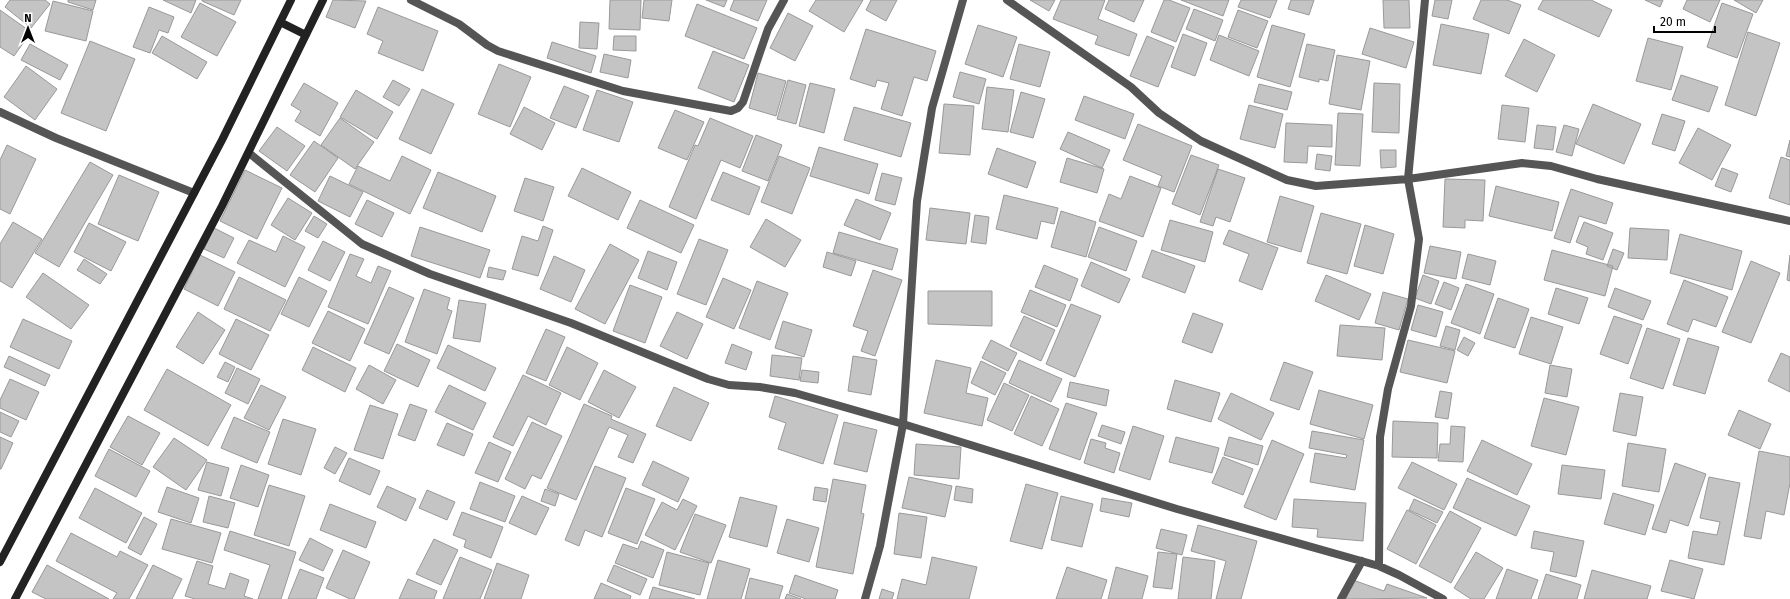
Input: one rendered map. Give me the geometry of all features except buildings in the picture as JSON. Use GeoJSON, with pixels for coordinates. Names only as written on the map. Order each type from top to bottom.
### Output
{"type":"FeatureCollection","features":[{"type":"Feature","properties":{"kind":"main road"},"geometry":{"type":"LineString","coordinates":[[0,562],[194,194],[291,0]]}},
{"type":"Feature","properties":{"kind":"main road"},"geometry":{"type":"LineString","coordinates":[[14,599],[249,153],[323,0]]}},
{"type":"Feature","properties":{"kind":"main road"},"geometry":{"type":"LineString","coordinates":[[280,22],[306,35]]}},
{"type":"Feature","properties":{"kind":"street"},"geometry":{"type":"LineString","coordinates":[[411,0],[459,24],[487,45],[498,51],[623,91],[731,110],[738,108],[743,102],[768,29],[784,0]]}},
{"type":"Feature","properties":{"kind":"street"},"geometry":{"type":"LineString","coordinates":[[865,599],[880,546],[902,424],[917,201],[932,108],[963,0]]}},
{"type":"Feature","properties":{"kind":"street"},"geometry":{"type":"LineString","coordinates":[[1007,0],[1131,87],[1159,113],[1201,141],[1287,180],[1316,186],[1408,179],[1522,162],[1544,165],[1790,221]]}},
{"type":"Feature","properties":{"kind":"street"},"geometry":{"type":"LineString","coordinates":[[1379,566],[1380,437],[1388,389],[1411,306],[1419,239],[1408,179],[1425,0]]}},
{"type":"Feature","properties":{"kind":"street"},"geometry":{"type":"LineString","coordinates":[[0,112],[56,138],[194,194]]}},
{"type":"Feature","properties":{"kind":"street"},"geometry":{"type":"LineString","coordinates":[[249,153],[362,244],[401,262],[571,323],[708,379],[729,385],[760,387],[795,393],[902,424],[1177,509],[1379,566],[1443,599]]}},
{"type":"Feature","properties":{"kind":"street"},"geometry":{"type":"LineString","coordinates":[[1341,599],[1362,561]]}}]}
